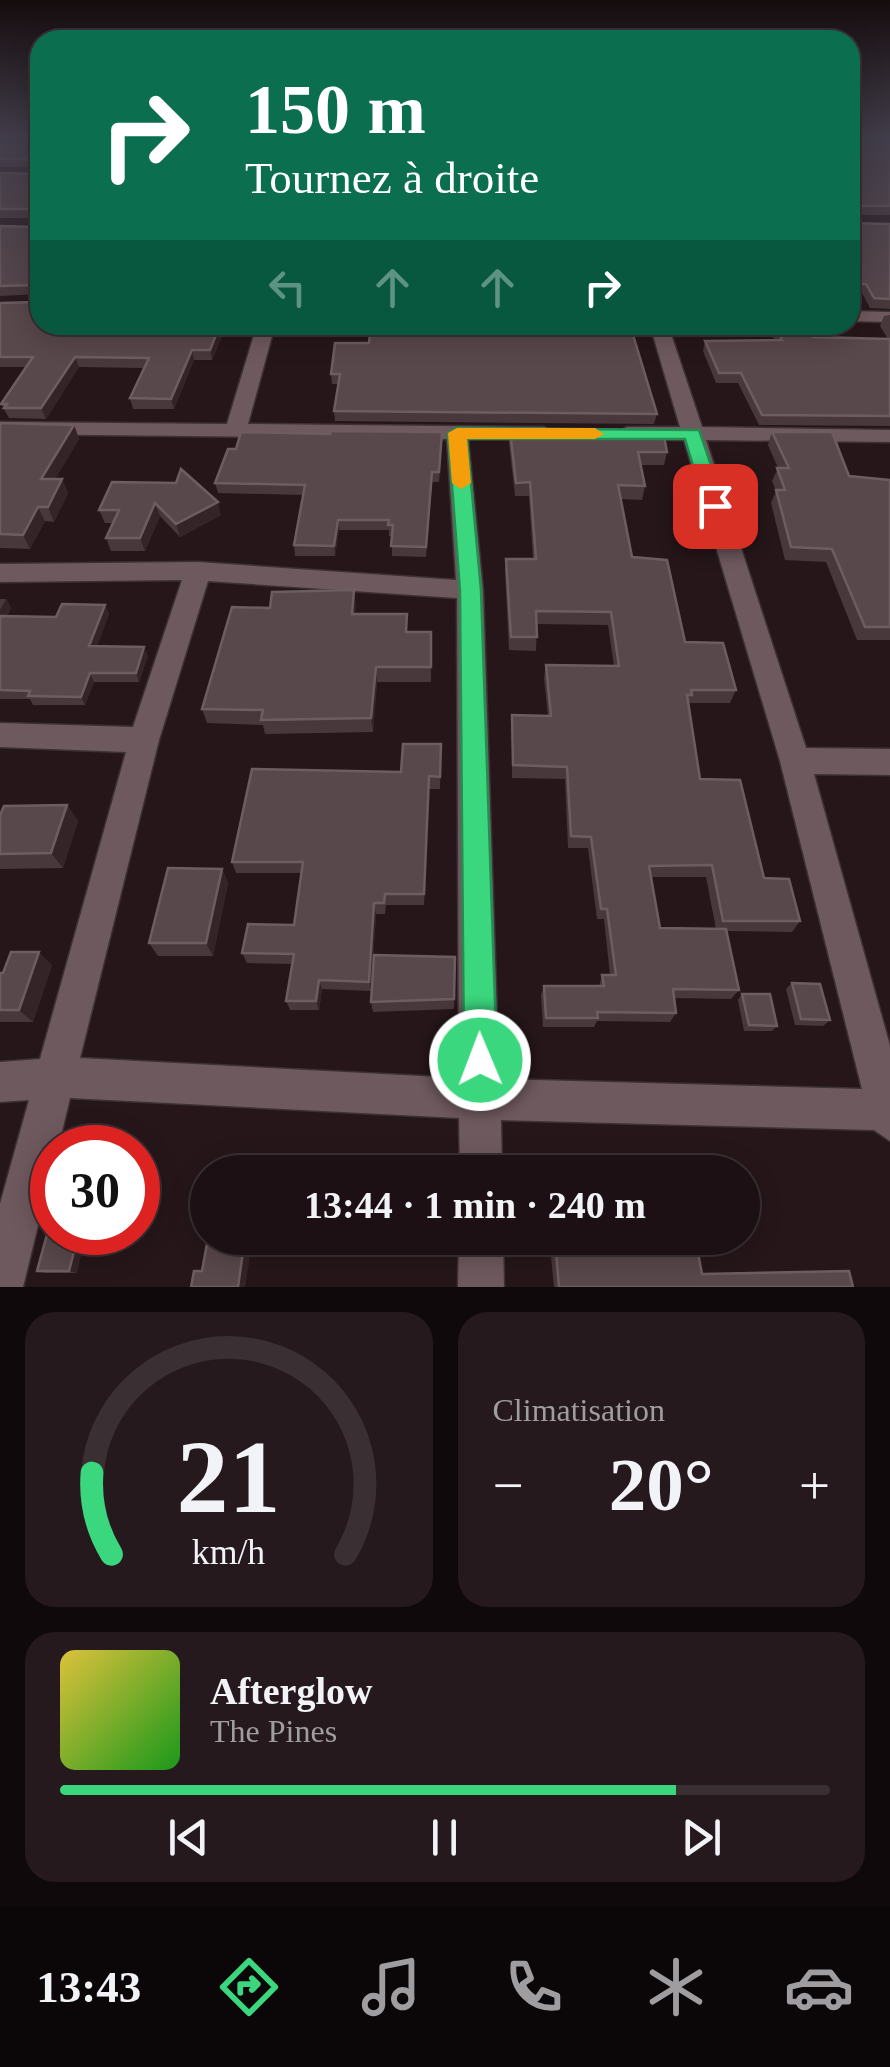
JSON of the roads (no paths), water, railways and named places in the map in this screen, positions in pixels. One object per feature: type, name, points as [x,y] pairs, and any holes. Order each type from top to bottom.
[{"type":"street","points":[[860,316],[890,316]]},
{"type":"street","points":[[236,428],[263,335]]},
{"type":"street","points":[[0,1082],[58,1077],[482,1099],[889,1113],[795,762],[662,335]]},
{"type":"street","points":[[0,428],[575,434]]},
{"type":"street","points":[[457,433],[470,590],[481,1155]]},
{"type":"street","points":[[614,434],[890,436]]},
{"type":"street","points":[[0,574],[198,571],[470,590]]},
{"type":"street","points":[[0,1287],[144,740],[198,571]]},
{"type":"street","points":[[0,735],[144,740]]},
{"type":"street","points":[[795,762],[890,762]]},
{"type":"street","points":[[481,1255],[481,1287]]}]
